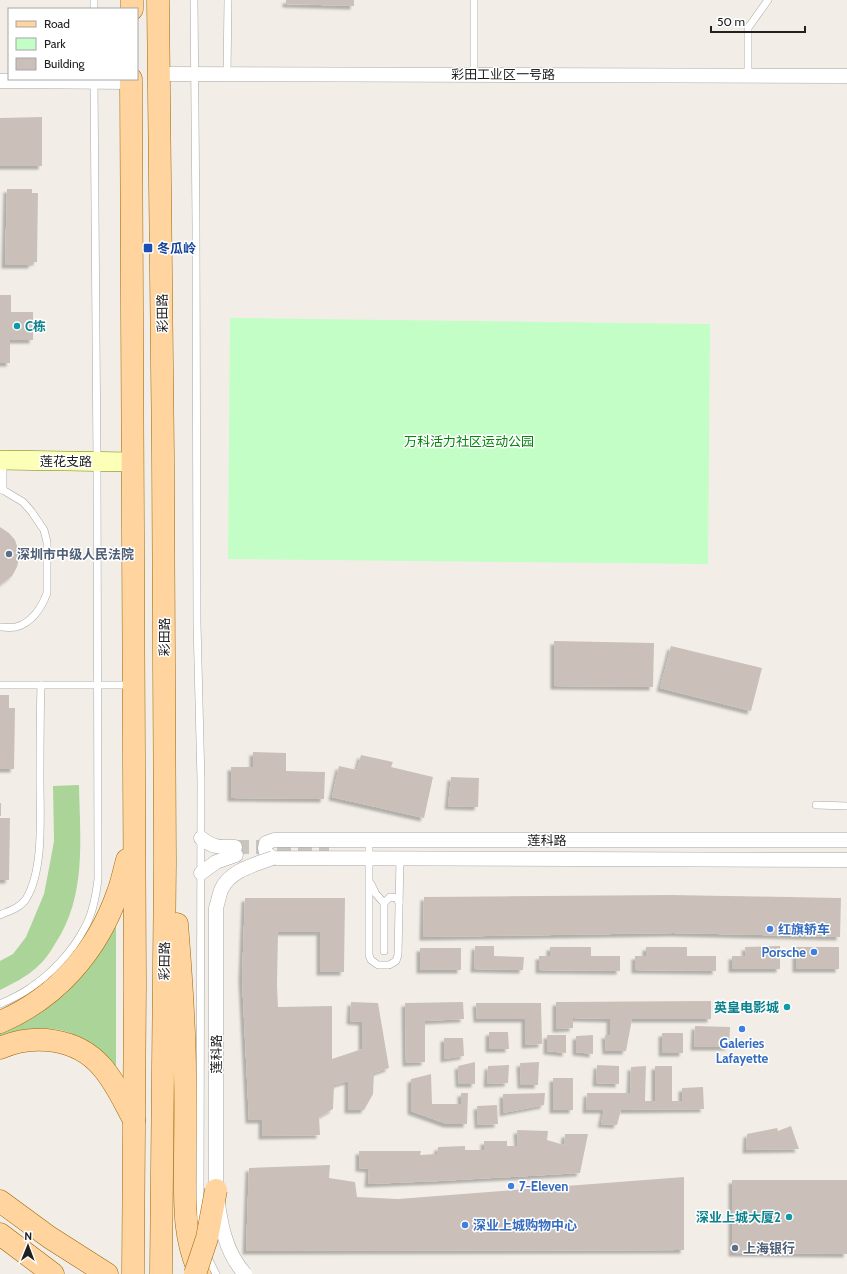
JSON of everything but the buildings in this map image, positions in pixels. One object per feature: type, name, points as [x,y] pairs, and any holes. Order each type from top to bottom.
[{"type":"main road","name":"彩田路","points":[[158,0],[164,456],[165,862],[161,1274]]},
{"type":"main road","points":[[131,81],[133,685],[136,985],[133,1274]]},
{"type":"main road","name":"莲花支路","points":[[2,460],[132,462]]},
{"type":"main road","points":[[0,1022],[21,1012],[61,982],[80,962],[94,943],[119,891],[134,835]]},
{"type":"main road","points":[[165,862],[176,900],[182,984],[185,1074],[186,1227],[193,1258],[200,1274]]},
{"type":"main road","points":[[0,1048],[18,1042],[43,1039],[59,1041],[76,1048],[89,1056],[102,1067],[116,1087],[135,1121]]},
{"type":"main road","points":[[195,1274],[207,1238],[216,1190]]},
{"type":"main road","points":[[0,1201],[49,1237],[107,1274]]},
{"type":"main road","points":[[0,1234],[54,1274]]},
{"type":"street","name":"彩田工业区一号路","points":[[159,74],[847,76]]},
{"type":"street","points":[[0,81],[131,81]]},
{"type":"street","points":[[201,838],[208,844],[235,851],[201,873]]},
{"type":"street","name":"莲科路","points":[[273,858],[266,854],[265,848],[266,843],[274,840],[847,840]]},
{"type":"street","name":"莲科路","points":[[245,1274],[227,1244],[219,1215],[216,1190],[216,908],[222,890],[232,876],[244,869],[273,858],[847,860]]},
{"type":"lane","points":[[194,0],[197,615],[202,781],[200,1198],[202,1230],[206,1251],[216,1274]]},
{"type":"lane","points":[[227,74],[228,0]]},
{"type":"lane","points":[[474,0],[474,74]]},
{"type":"lane","points":[[748,75],[748,28],[768,0]]},
{"type":"lane","points":[[0,1004],[30,988],[59,963],[77,942],[85,928],[94,903],[98,872],[94,80]]},
{"type":"lane","points":[[0,627],[15,627],[26,622],[40,609],[47,593],[47,542],[44,530],[32,511],[23,502],[1,490],[2,460]]},
{"type":"lane","points":[[0,685],[133,685]]},
{"type":"lane","points":[[0,914],[18,907],[26,899],[34,879],[38,862],[40,831],[41,685]]},
{"type":"lane","points":[[816,805],[847,806]]},
{"type":"lane","points":[[369,840],[369,955],[371,960],[378,965],[389,965],[396,961],[398,955],[400,858]]},
{"type":"lane","points":[[370,882],[376,894],[384,903],[384,951]]},
{"type":"lane","points":[[384,903],[390,897],[396,898],[399,902]]},
{"type":"green space","name":"万科活力社区运动公园","points":[[230,318],[710,324],[708,564],[228,559]]},
{"type":"green space","points":[[79,785],[79,867],[77,887],[65,926],[51,951],[39,966],[14,983],[0,990],[0,961],[13,954],[26,937],[44,894],[54,841],[53,786]]},
{"type":"green space","points":[[116,926],[116,1068],[104,1054],[91,1044],[78,1036],[64,1031],[34,1029],[0,1037],[0,1033],[37,1015],[54,1004],[68,991],[94,961]]},
{"type":"tunnel","points":[[235,847],[329,847]]},
{"type":"place","name":"冬瓜岭","points":[[148,248]]},
{"type":"place","name":"C栋","points":[[17,326]]},
{"type":"place","name":"深圳市中级人民法院","points":[[9,554]]},
{"type":"place","name":"红旗轿车","points":[[770,929]]},
{"type":"place","name":"Porsche","points":[[814,952]]},
{"type":"place","name":"英皇电影城","points":[[787,1007]]},
{"type":"place","name":"Galeries Lafayette","points":[[742,1029]]},
{"type":"place","name":"7-Eleven","points":[[511,1186]]},
{"type":"place","name":"深业上城大厦2","points":[[789,1217]]},
{"type":"place","name":"深业上城购物中心","points":[[465,1225]]},
{"type":"place","name":"上海银行","points":[[735,1248]]}]
